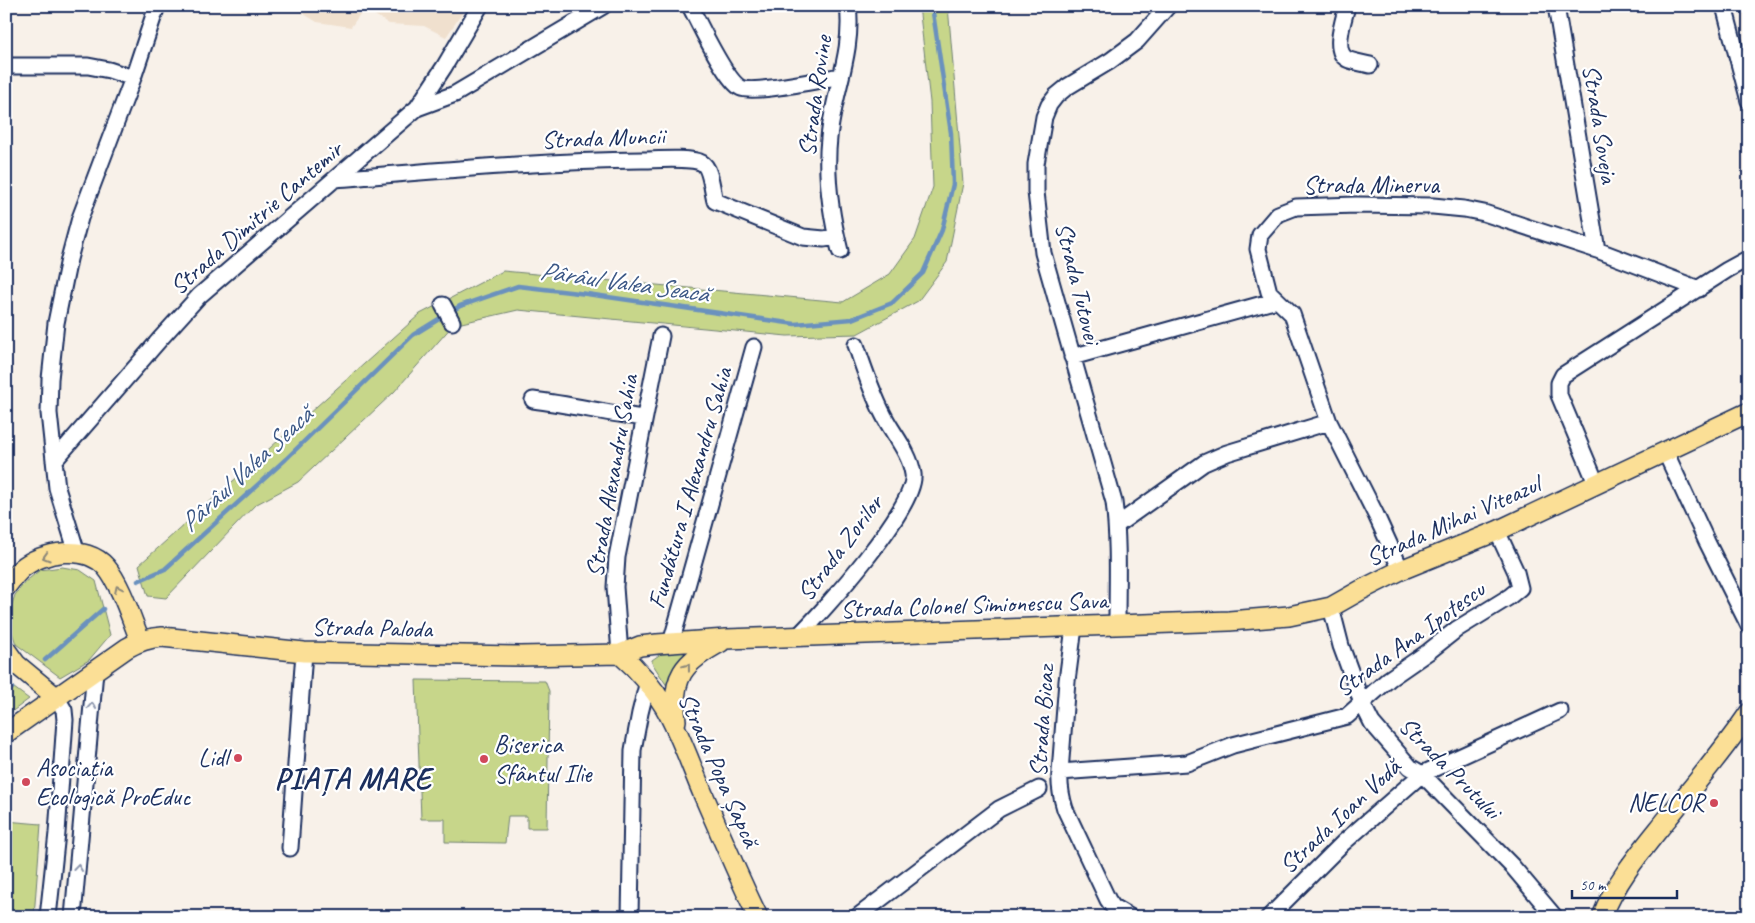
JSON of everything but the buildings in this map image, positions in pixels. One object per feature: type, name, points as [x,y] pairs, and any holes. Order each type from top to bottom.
[{"type":"main road","name":"Strada Mihai Viteazul","points":[[1332,607],[1401,570],[1497,531],[1749,412]]},
{"type":"main road","points":[[6,587],[22,569],[41,558],[61,553],[77,553],[95,559],[107,568],[116,584],[128,611],[134,644],[6,733]]},
{"type":"main road","name":"Strada Colonel Simionescu Sava","points":[[620,654],[640,646],[726,639],[1229,621],[1289,616],[1332,607]]},
{"type":"main road","name":"Strada Paloda","points":[[134,644],[162,636],[304,652],[521,656],[620,654]]},
{"type":"main road","points":[[678,730],[674,704],[675,688],[684,669],[694,658],[726,639]]},
{"type":"main road","points":[[6,650],[16,664],[57,698]]},
{"type":"main road","name":"Strada Popa Șapcă","points":[[620,654],[648,681],[662,700],[678,730],[758,917]]},
{"type":"main road","points":[[1602,917],[1622,879],[1749,713]]},
{"type":"street","points":[[77,553],[57,488],[49,413],[50,379],[56,323],[67,268],[80,218],[133,78],[157,6]]},
{"type":"street","name":"Strada Dimitrie Cantemir","points":[[54,461],[199,296],[417,108],[480,6]]},
{"type":"street","points":[[417,108],[455,94],[603,6]]},
{"type":"street","points":[[690,6],[717,57],[740,87],[756,90],[842,76]]},
{"type":"street","name":"Strada Rovine","points":[[838,244],[832,212],[828,138],[847,54],[850,19],[848,6]]},
{"type":"street","name":"Strada Tutovei","points":[[1117,624],[1117,525],[1114,502],[1042,253],[1038,222],[1036,164],[1044,117],[1049,105],[1056,96],[1137,41],[1168,6]]},
{"type":"street","points":[[1347,6],[1339,42],[1340,51],[1347,59],[1370,65]]},
{"type":"street","name":"Strada Soveja","points":[[1556,6],[1597,250]]},
{"type":"street","points":[[1724,6],[1749,101]]},
{"type":"street","points":[[6,66],[88,66],[109,70],[133,78]]},
{"type":"street","name":"Strada Muncii","points":[[335,179],[574,161],[683,159],[702,163],[709,170],[715,201],[803,237],[824,239],[838,244]]},
{"type":"street","name":"Strada Minerva","points":[[1401,570],[1376,515],[1329,422],[1292,314],[1269,292],[1258,249],[1260,235],[1278,214],[1296,207],[1356,204],[1433,206],[1464,209],[1484,213],[1597,250],[1699,289]]},
{"type":"street","points":[[1596,483],[1559,395],[1559,383],[1564,375],[1727,270],[1749,258]]},
{"type":"street","points":[[1072,357],[1277,300]]},
{"type":"street","points":[[443,305],[452,322]]},
{"type":"street","name":"Strada Alexandru Sahia","points":[[620,654],[615,587],[617,557],[661,336]]},
{"type":"street","name":"Strada Zorilor","points":[[797,637],[821,614],[876,546],[896,518],[908,494],[914,475],[907,457],[883,415],[868,382],[856,345]]},
{"type":"street","name":"Fundătura I Alexandru Sahia","points":[[671,643],[754,347]]},
{"type":"street","points":[[533,400],[644,418]]},
{"type":"street","points":[[1117,525],[1210,460],[1329,422]]},
{"type":"street","points":[[1665,451],[1707,542],[1749,626]]},
{"type":"street","name":"Strada Ana Ipotescu","points":[[1060,772],[1187,764],[1233,745],[1347,716],[1390,679],[1457,629],[1509,597],[1520,588],[1516,572],[1497,531]]},
{"type":"street","name":"Strada Prutului","points":[[1332,607],[1341,646],[1362,703],[1372,723],[1410,767],[1422,774],[1512,866],[1555,917]]},
{"type":"street","name":"Strada Bicaz","points":[[1074,627],[1067,681],[1059,782],[1065,809],[1108,900],[1113,907],[1130,917]]},
{"type":"street","points":[[290,848],[304,652]]},
{"type":"street","points":[[73,917],[95,671]]},
{"type":"street","points":[[630,917],[633,750],[648,681]]},
{"type":"street","points":[[48,917],[57,833],[65,720],[64,710],[57,698]]},
{"type":"street","name":"Strada Ioan Vodă","points":[[1269,917],[1343,843],[1422,774],[1560,711]]},
{"type":"street","points":[[857,917],[999,809],[1039,789]]},
{"type":"shaded area","points":[[291,6],[467,6],[446,37],[424,26],[389,24],[364,8],[351,27],[317,22]]},
{"type":"green space","points":[[919,6],[948,6],[963,183],[947,262],[918,301],[857,334],[787,336],[518,310],[453,325],[394,392],[298,482],[255,505],[166,598],[148,596],[139,565],[420,314],[503,271],[843,302],[890,274],[915,239],[933,187],[930,102]]},
{"type":"green space","points":[[62,567],[80,570],[96,581],[110,635],[89,660],[60,677],[16,644],[10,627],[10,610],[15,595],[25,582],[40,570]]},
{"type":"green space","points":[[691,651],[669,689],[652,663],[652,660],[662,653]]},
{"type":"green space","points":[[416,680],[545,681],[549,691],[547,828],[527,828],[527,816],[508,816],[505,843],[445,842],[445,819],[421,819]]},
{"type":"green space","points":[[6,682],[29,699],[6,716]]},
{"type":"green space","points":[[6,821],[41,824],[34,917],[6,917]]},
{"type":"waterway","name":"Pârâul Valea Seacă","points":[[138,581],[165,569],[286,459],[413,335],[460,306],[518,286],[795,324],[852,319],[892,303],[923,273],[942,230],[953,184],[951,133],[932,6]]},
{"type":"waterway","name":"Pârâul Valea Seacă","points":[[45,660],[103,609]]},
{"type":"waterway","name":"Pârâul Valea Seacă","points":[[6,692],[12,688]]},
{"type":"place","name":"Lidl","points":[[238,758]]},
{"type":"place","name":"Biserica Sfântul Ilie","points":[[484,759]]},
{"type":"place","name":"Asociația Ecologică ProEduc","points":[[26,782]]},
{"type":"place","name":"NELCOR","points":[[1714,803]]},
{"type":"district","name":"PIAȚA MARE","points":[[353,779]]}]
